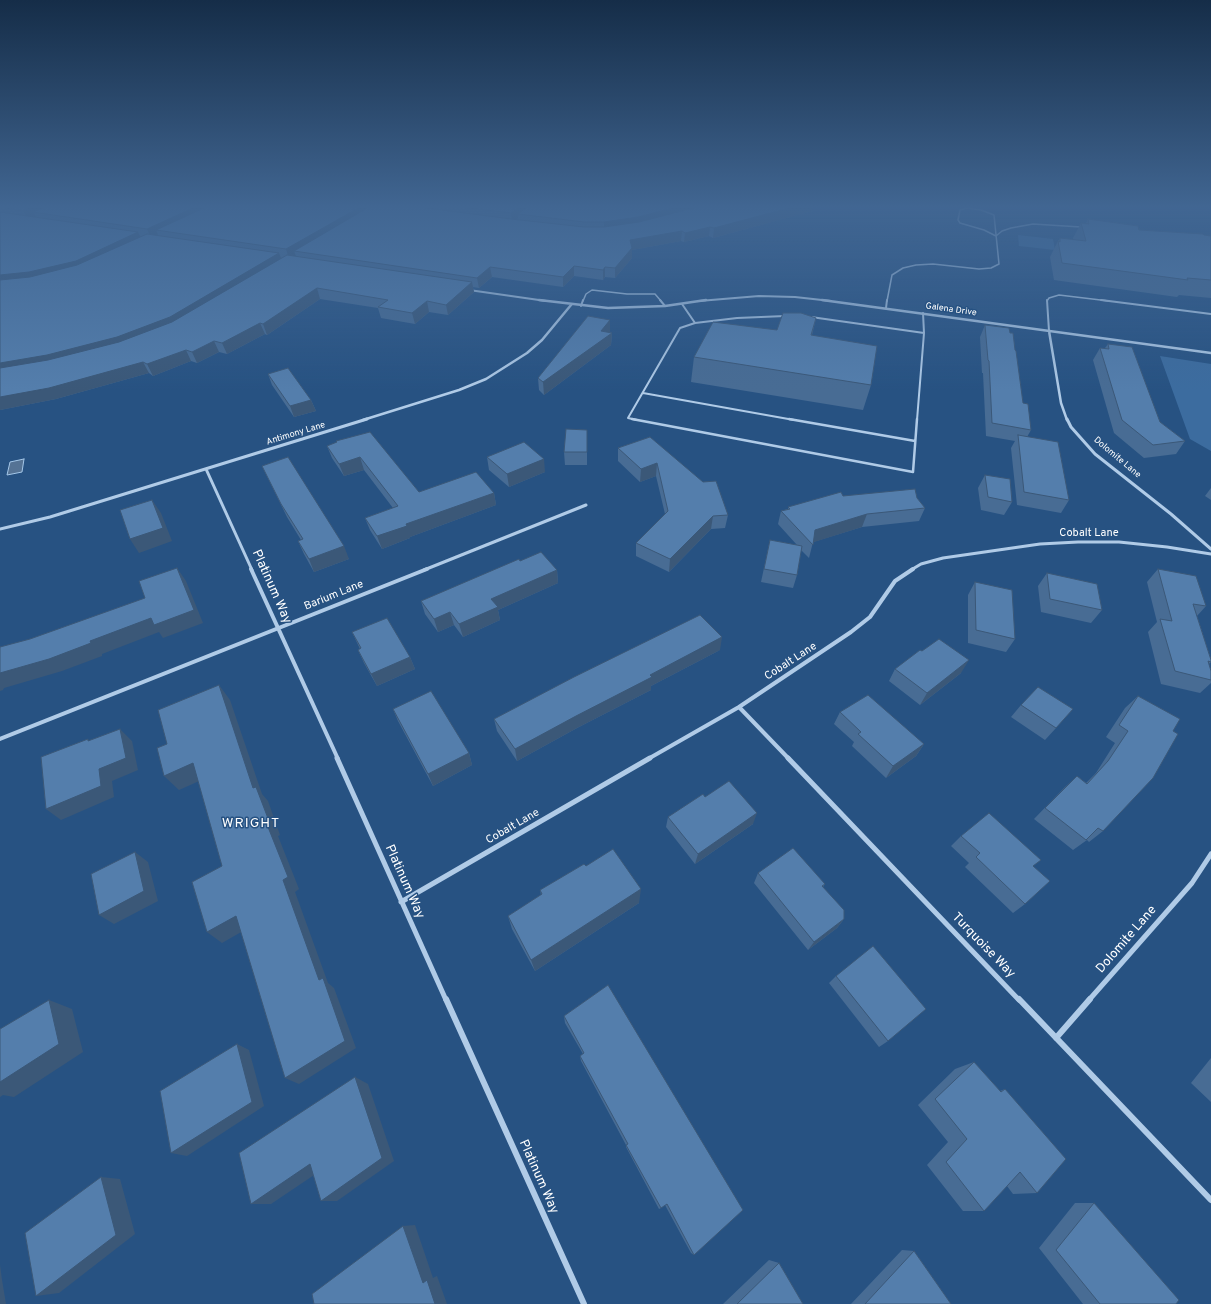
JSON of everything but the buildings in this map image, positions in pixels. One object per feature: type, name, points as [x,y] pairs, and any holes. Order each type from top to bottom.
[{"type":"street","name":"Galena Drive","points":[[461,289],[571,305],[615,308],[665,306],[723,298],[759,296],[795,297],[886,308],[1211,353]]},
{"type":"street","name":"Antimony Lane","points":[[0,529],[50,518],[429,401],[459,390],[486,379],[527,353],[542,340],[571,305]]},
{"type":"street","name":"Dolomite Lane","points":[[1049,330],[1064,415],[1071,427],[1095,454],[1171,514],[1211,549]]},
{"type":"street","name":"Platinum Way","points":[[206,469],[584,1304]]},
{"type":"street","name":"Barium Lane","points":[[0,739],[586,505]]},
{"type":"street","name":"Cobalt Lane","points":[[401,902],[739,707],[851,632],[870,617],[895,581],[921,564],[943,558],[1078,542],[1119,542],[1167,547],[1211,554]]},
{"type":"street","name":"Turquoise Way","points":[[739,707],[1211,1200]]},
{"type":"street","name":"Dolomite Lane","points":[[1056,1038],[1192,883],[1211,854]]},
{"type":"lane","points":[[886,308],[892,275],[903,268]]},
{"type":"lane","points":[[966,268],[988,268]]},
{"type":"lane","points":[[581,306],[586,294],[592,290],[639,295],[655,294],[665,306]]},
{"type":"lane","points":[[1049,330],[1046,300],[1059,295],[1211,314]]},
{"type":"lane","points":[[682,304],[696,323]]},
{"type":"lane","points":[[791,316],[737,318],[687,324],[680,328],[628,418],[913,472],[924,333],[923,313]]},
{"type":"lane","points":[[805,317],[924,333]]},
{"type":"lane","points":[[643,394],[916,441]]},
{"type":"shaded area","points":[[1160,356],[1211,364],[1211,451],[1190,439]]},
{"type":"shaded area","points":[[24,459],[22,472],[7,475],[10,462]]},
{"type":"district","name":"WRIGHT","points":[[251,824]]}]
